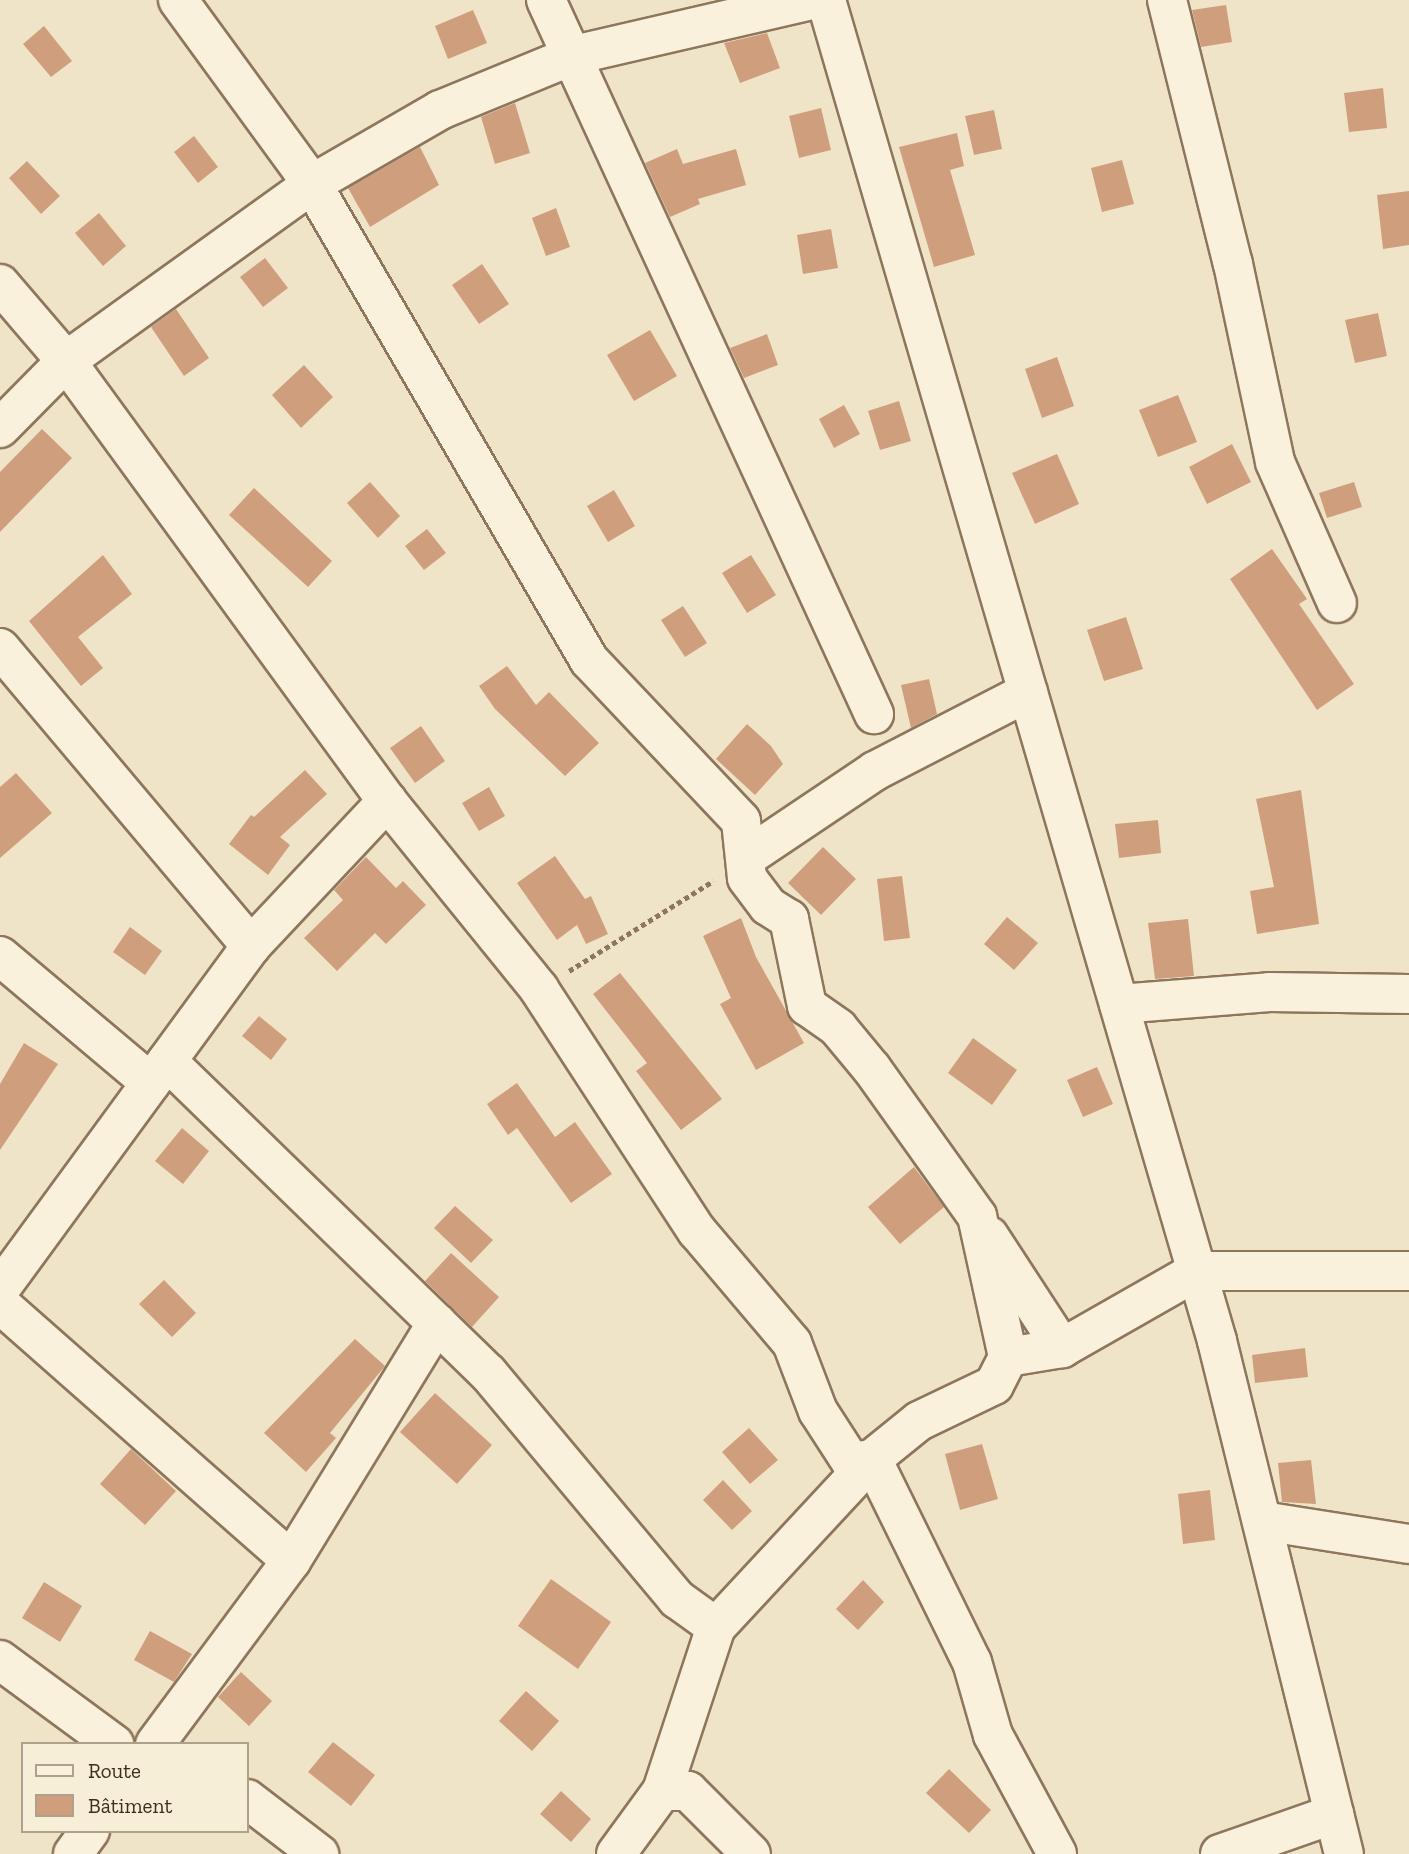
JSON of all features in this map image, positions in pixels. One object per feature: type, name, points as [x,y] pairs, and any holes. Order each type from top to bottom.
[{"type":"street","points":[[178,0],[312,184],[589,660],[741,821],[747,857],[747,878],[768,905],[789,919],[807,1006],[838,1028],[872,1069],[977,1216],[1062,1348]]},
{"type":"street","points":[[546,0],[574,55],[874,714]]},
{"type":"street","points":[[0,428],[66,361],[312,184],[440,110],[574,55],[812,0]]},
{"type":"street","points":[[826,0],[1197,1271],[1345,1854]]},
{"type":"street","points":[[1167,0],[1233,264],[1275,462],[1337,603]]},
{"type":"street","points":[[0,284],[66,361],[387,801],[538,989],[697,1231],[792,1343],[818,1411],[851,1462],[872,1459]]},
{"type":"street","points":[[0,648],[251,946]]},
{"type":"street","points":[[747,857],[875,771],[1028,692]]},
{"type":"street","points":[[0,1289],[251,946],[387,801]]},
{"type":"street","points":[[0,956],[159,1072],[438,1323],[488,1373],[677,1599],[716,1627]]},
{"type":"street","points":[[1119,1004],[1270,992],[1409,994]]},
{"type":"street","points":[[616,1854],[662,1791],[716,1627],[872,1459],[919,1421],[994,1385],[1008,1357],[977,1216]]},
{"type":"street","points":[[1008,1357],[1062,1348],[1197,1271],[1409,1271]]},
{"type":"street","points":[[0,1304],[291,1561]]},
{"type":"street","points":[[164,1741],[291,1561],[438,1323]]},
{"type":"street","points":[[872,1459],[972,1662],[993,1735],[1057,1854]]},
{"type":"street","points":[[1262,1521],[1409,1544]]},
{"type":"street","points":[[0,1660],[111,1742]]},
{"type":"street","points":[[662,1791],[688,1791],[751,1854]]},
{"type":"street","points":[[248,1800],[319,1854]]},
{"type":"street","points":[[1220,1854],[1334,1814]]},
{"type":"street","points":[[73,1854],[89,1833]]},
{"type":"path","points":[[538,989],[747,857]]},
{"type":"building","points":[[1226,5],[1232,42],[1201,47],[1192,10]]},
{"type":"building","points":[[473,10],[487,43],[448,59],[435,26]]},
{"type":"building","points":[[44,26],[72,61],[51,77],[23,44]]},
{"type":"building","points":[[767,33],[780,68],[740,83],[724,43]]},
{"type":"building","points":[[1383,88],[1387,128],[1349,132],[1344,93]]},
{"type":"building","points":[[515,103],[530,153],[495,164],[481,117]]},
{"type":"building","points":[[821,108],[831,150],[799,158],[789,116]]},
{"type":"building","points":[[994,110],[1002,149],[974,155],[965,116]]},
{"type":"building","points":[[957,133],[964,166],[950,170],[975,255],[934,267],[899,147]]},
{"type":"building","points":[[194,136],[218,167],[198,183],[174,152]]},
{"type":"building","points":[[420,147],[439,185],[370,227],[348,188]]},
{"type":"building","points":[[677,149],[683,164],[736,149],[746,185],[698,199],[700,204],[670,217],[645,163]]},
{"type":"building","points":[[1122,160],[1134,204],[1102,212],[1091,168]]},
{"type":"building","points":[[27,161],[60,196],[41,214],[9,178]]},
{"type":"building","points":[[1409,191],[1409,245],[1383,249],[1377,195]]},
{"type":"building","points":[[556,208],[570,247],[546,256],[532,218]]},
{"type":"building","points":[[99,213],[126,246],[103,266],[75,233]]},
{"type":"building","points":[[831,229],[838,268],[803,274],[797,235]]},
{"type":"building","points":[[265,258],[288,288],[263,307],[240,277]]},
{"type":"building","points":[[482,264],[509,304],[479,324],[452,285]]},
{"type":"building","points":[[176,309],[209,358],[184,376],[151,327]]},
{"type":"building","points":[[1378,313],[1387,356],[1355,363],[1345,320]]},
{"type":"building","points":[[650,330],[677,376],[634,401],[607,355]]},
{"type":"building","points":[[767,334],[778,365],[744,378],[730,348]]},
{"type":"building","points":[[1057,357],[1074,406],[1042,418],[1025,369]]},
{"type":"building","points":[[304,365],[333,397],[301,428],[272,395]]},
{"type":"building","points":[[1178,395],[1197,442],[1158,457],[1139,410]]},
{"type":"building","points":[[899,401],[911,441],[880,450],[868,411]]},
{"type":"building","points":[[844,405],[860,434],[834,448],[819,419]]},
{"type":"building","points":[[42,429],[72,458],[0,532],[0,472]]},
{"type":"building","points":[[1232,444],[1251,482],[1207,504],[1189,467]]},
{"type":"building","points":[[1057,454],[1079,504],[1035,524],[1012,473]]},
{"type":"building","points":[[370,482],[400,516],[378,538],[347,503]]},
{"type":"building","points":[[1354,482],[1362,507],[1327,518],[1319,493]]},
{"type":"building","points":[[254,488],[332,561],[308,587],[229,515]]},
{"type":"building","points":[[614,490],[635,526],[608,542],[587,506]]},
{"type":"building","points":[[427,529],[446,553],[424,570],[405,546]]},
{"type":"building","points":[[1272,549],[1307,599],[1299,604],[1354,684],[1317,710],[1230,579]]},
{"type":"building","points":[[103,555],[132,594],[78,637],[103,668],[81,686],[29,621]]},
{"type":"building","points":[[751,555],[776,595],[747,613],[722,573]]},
{"type":"building","points":[[683,606],[707,643],[685,657],[661,620]]},
{"type":"building","points":[[1126,617],[1143,669],[1104,681],[1087,630]]},
{"type":"building","points":[[507,666],[536,705],[549,692],[599,743],[565,776],[495,709],[479,686]]},
{"type":"building","points":[[929,679],[937,714],[911,728],[901,685]]},
{"type":"building","points":[[747,724],[771,746],[783,764],[755,795],[716,759]]},
{"type":"building","points":[[421,726],[445,761],[415,783],[390,748]]},
{"type":"building","points":[[305,770],[327,794],[280,837],[290,845],[268,875],[229,844],[251,815],[254,817]]},
{"type":"building","points":[[16,773],[52,813],[0,858],[0,787]]},
{"type":"building","points":[[489,787],[505,816],[479,831],[462,803]]},
{"type":"building","points":[[1301,790],[1319,924],[1257,934],[1250,891],[1274,887],[1256,799]]},
{"type":"building","points":[[1158,820],[1161,853],[1119,858],[1115,824]]},
{"type":"building","points":[[823,847],[856,879],[821,915],[788,883]]},
{"type":"building","points":[[555,856],[585,899],[591,896],[608,934],[586,944],[577,925],[557,940],[517,883]]},
{"type":"building","points":[[366,857],[396,888],[403,881],[426,905],[386,944],[375,933],[337,971],[304,938],[343,900],[334,890]]},
{"type":"building","points":[[902,876],[910,938],[884,941],[877,879]]},
{"type":"building","points":[[1007,917],[1038,943],[1014,970],[984,944]]},
{"type":"building","points":[[741,918],[756,957],[804,1043],[756,1070],[720,1004],[731,998],[703,936]]},
{"type":"building","points":[[1188,919],[1194,976],[1155,979],[1148,923]]},
{"type":"building","points":[[130,927],[162,951],[145,975],[113,952]]},
{"type":"building","points":[[620,973],[722,1099],[681,1130],[636,1071],[647,1063],[593,994]]},
{"type":"building","points":[[259,1016],[287,1039],[271,1060],[242,1036]]},
{"type":"building","points":[[973,1038],[1017,1070],[992,1105],[948,1073]]},
{"type":"building","points":[[24,1043],[58,1064],[0,1150],[0,1084]]},
{"type":"building","points":[[1097,1067],[1113,1104],[1083,1117],[1067,1080]]},
{"type":"building","points":[[517,1083],[555,1137],[575,1122],[612,1174],[571,1203],[517,1128],[508,1135],[487,1104]]},
{"type":"building","points":[[182,1128],[209,1151],[183,1184],[155,1161]]},
{"type":"building","points":[[914,1167],[944,1207],[900,1244],[868,1207]]},
{"type":"building","points":[[455,1206],[493,1240],[471,1263],[434,1228]]},
{"type":"building","points":[[451,1253],[499,1297],[472,1327],[425,1281]]},
{"type":"building","points":[[164,1280],[196,1313],[172,1337],[139,1304]]},
{"type":"building","points":[[355,1339],[385,1366],[330,1433],[336,1438],[306,1472],[264,1433]]},
{"type":"building","points":[[1305,1348],[1308,1377],[1255,1383],[1252,1355]]},
{"type":"building","points":[[435,1393],[492,1445],[457,1484],[400,1432]]},
{"type":"building","points":[[749,1428],[778,1460],[750,1484],[722,1452]]},
{"type":"building","points":[[982,1444],[998,1499],[960,1510],[945,1454]]},
{"type":"building","points":[[131,1449],[176,1491],[145,1525],[100,1484]]},
{"type":"building","points":[[1311,1460],[1316,1504],[1282,1502],[1278,1463]]},
{"type":"building","points":[[723,1480],[752,1511],[732,1530],[703,1500]]},
{"type":"building","points":[[1210,1490],[1215,1540],[1183,1544],[1178,1494]]},
{"type":"building","points":[[551,1579],[611,1622],[578,1669],[518,1626]]},
{"type":"building","points":[[863,1580],[884,1602],[858,1630],[836,1609]]},
{"type":"building","points":[[44,1582],[82,1606],[60,1642],[22,1618]]},
{"type":"building","points":[[150,1631],[192,1654],[174,1682],[134,1660]]},
{"type":"building","points":[[241,1672],[272,1701],[249,1726],[218,1697]]},
{"type":"building","points":[[526,1691],[559,1721],[532,1751],[499,1721]]},
{"type":"building","points":[[333,1742],[375,1775],[351,1806],[308,1772]]},
{"type":"building","points":[[949,1769],[991,1810],[969,1833],[926,1793]]},
{"type":"building","points":[[561,1791],[591,1819],[571,1842],[540,1814]]}]
